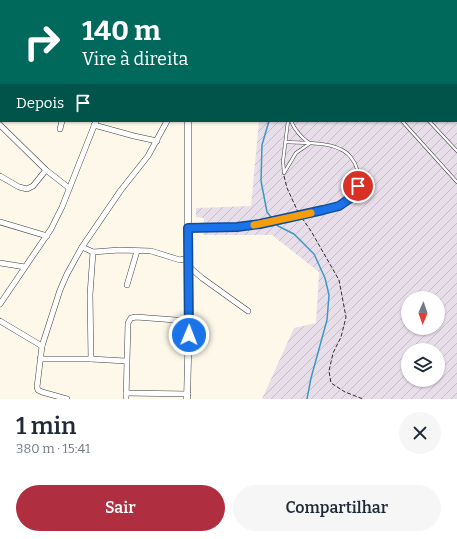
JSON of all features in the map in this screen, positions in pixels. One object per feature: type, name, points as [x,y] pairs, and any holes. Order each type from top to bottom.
[{"type":"street","points":[[60,129],[62,122]]},
{"type":"street","points":[[67,399],[38,390],[37,387],[42,346],[60,290],[82,247],[121,190],[141,166],[157,141],[166,122]]},
{"type":"street","points":[[126,393],[188,397],[188,122]]},
{"type":"street","points":[[0,304],[47,236],[57,217],[95,123],[134,136],[157,141]]},
{"type":"street","points":[[0,125],[46,170],[69,188]]},
{"type":"street","points":[[0,176],[19,187],[27,189],[34,186],[46,170]]},
{"type":"street","points":[[0,222],[47,236]]},
{"type":"street","points":[[82,247],[93,252],[151,251],[180,260],[188,258]]},
{"type":"street","points":[[127,285],[137,251]]},
{"type":"street","points":[[91,359],[90,295],[93,252]]},
{"type":"street","points":[[0,263],[25,267]]},
{"type":"street","points":[[188,266],[248,311]]},
{"type":"street","points":[[126,399],[128,323],[131,318],[136,317],[189,321]]},
{"type":"street","points":[[0,321],[42,346]]},
{"type":"street","points":[[40,359],[126,361]]},
{"type":"lane","points":[[284,173],[283,161],[288,122]]},
{"type":"lane","points":[[291,122],[300,137],[310,144]]},
{"type":"lane","points":[[403,122],[457,182]]},
{"type":"lane","points":[[430,122],[457,151]]},
{"type":"lane","points":[[188,228],[237,227],[260,224],[339,206],[352,197],[358,186],[358,175],[356,166],[351,157],[341,149],[329,145],[286,142]]},
{"type":"lane","points":[[284,173],[296,154],[310,144]]},
{"type":"path","points":[[284,173],[287,188],[296,208],[339,280],[346,317],[341,337],[333,353],[329,371],[331,383],[345,392],[363,399]]},
{"type":"shaded area","points":[[259,122],[457,122],[457,399],[262,399],[294,328],[316,323],[319,272],[272,235],[203,235],[204,218],[196,217],[196,208],[251,206]]},
{"type":"waterway","points":[[269,122],[262,145],[261,181],[267,212],[278,226],[294,234],[314,254],[325,278],[329,295],[327,320],[311,378],[307,399]]},
{"type":"slow traffic","points":[[254,225],[311,213]]},
{"type":"route","points":[[189,335],[188,228],[237,227],[260,224],[323,210],[339,206],[352,197],[358,186]]}]
